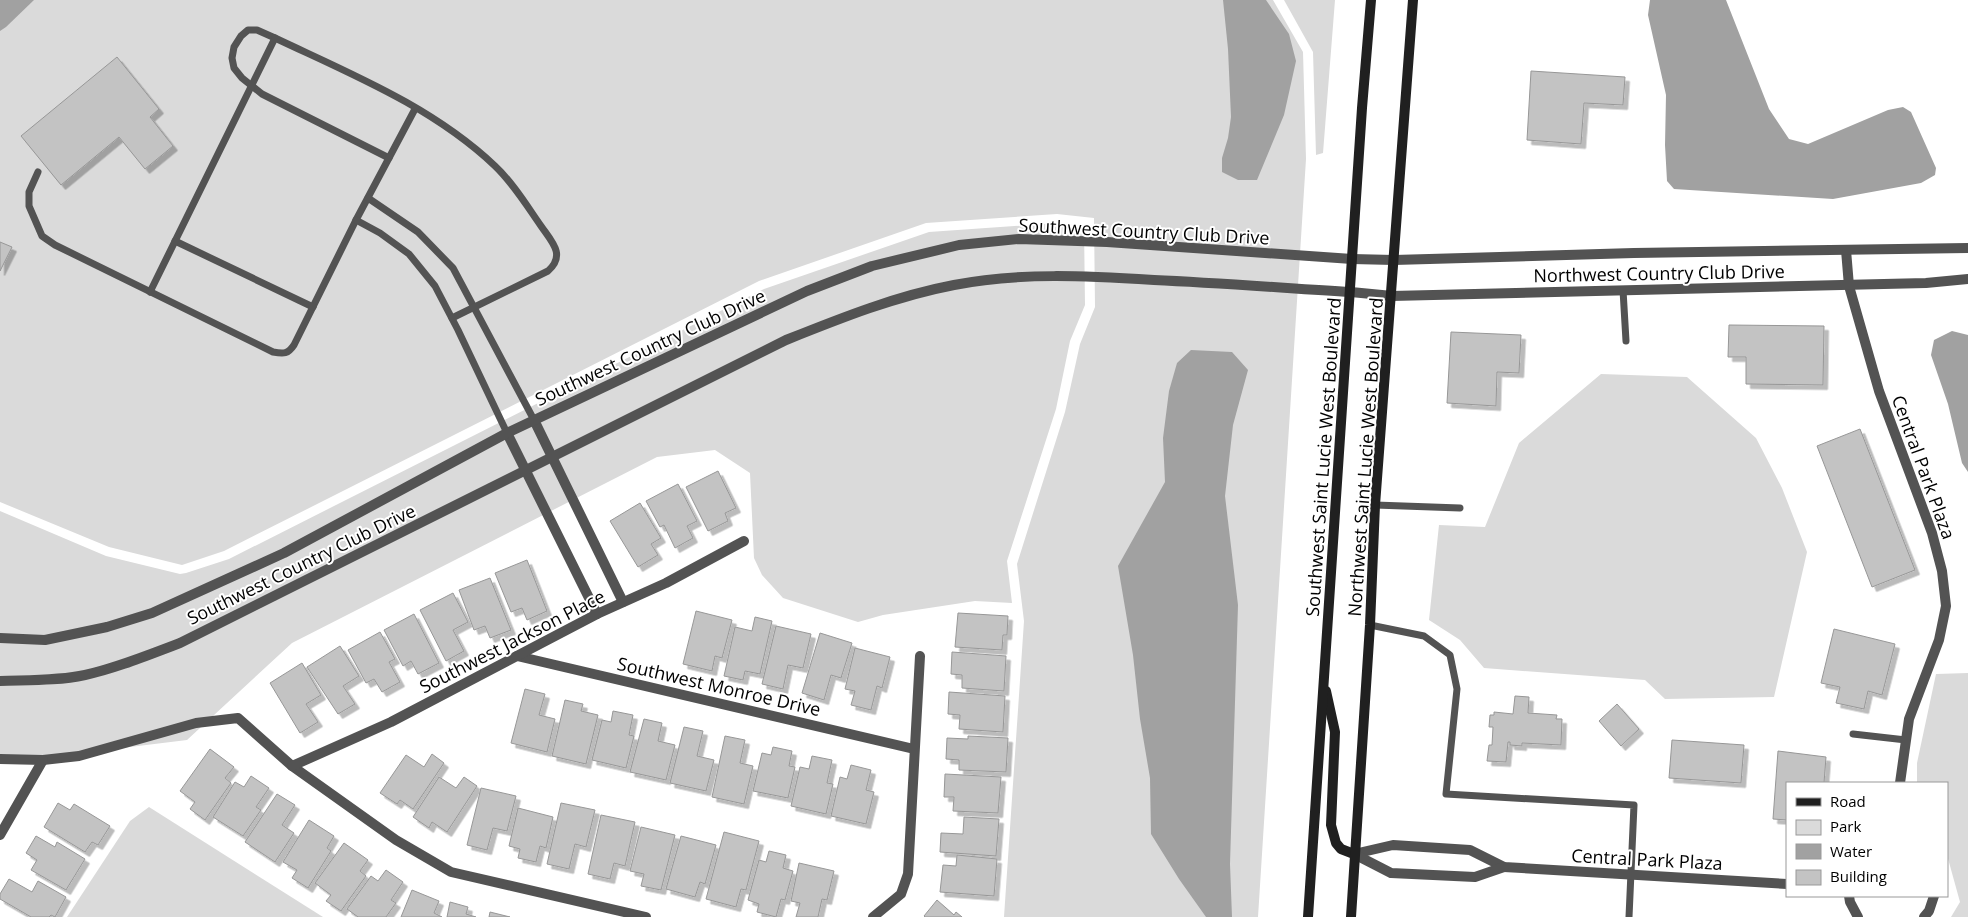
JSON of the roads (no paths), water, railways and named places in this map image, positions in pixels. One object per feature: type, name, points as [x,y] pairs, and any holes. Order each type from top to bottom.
[{"type":"main road","name":"Southwest Saint Lucie West Boulevard","points":[[1308,917],[1371,0]]},
{"type":"main road","name":"Northwest Saint Lucie West Boulevard","points":[[1351,917],[1370,624],[1375,505],[1414,0]]},
{"type":"main road","points":[[1324,680],[1336,732],[1331,825],[1336,843],[1342,850],[1354,854]]},
{"type":"street","name":"Southwest Country Club Drive","points":[[0,638],[45,640],[107,627],[152,613],[284,552],[507,433],[807,291],[872,266],[959,245],[1019,239],[1352,258]]},
{"type":"street","name":"Northwest Country Club Drive","points":[[1352,258],[1394,260],[1634,253],[1968,248]]},
{"type":"street","name":"Central Park Plaza","points":[[1846,250],[1849,286],[1879,391],[1932,533],[1942,571],[1946,606],[1940,632],[1910,719],[1900,782]]},
{"type":"street","name":"Southwest Country Club Drive","points":[[0,680],[83,676],[123,665],[180,643],[786,340],[853,313],[888,302],[956,285],[1023,277],[1099,276],[1350,292]]},
{"type":"street","name":"Northwest Country Club Drive","points":[[1350,292],[1392,296],[1849,286],[1926,283],[1968,279]]},
{"type":"street","points":[[534,420],[623,602]]},
{"type":"street","points":[[507,433],[597,614]]},
{"type":"street","name":"Southwest Jackson Place","points":[[292,766],[391,722],[597,614],[666,583],[744,541]]},
{"type":"street","name":"Southwest Monroe Drive","points":[[517,656],[914,749]]},
{"type":"street","points":[[873,917],[901,894],[908,874],[920,656]]},
{"type":"street","points":[[0,760],[43,760],[80,756],[196,723],[238,718],[292,766],[396,840],[451,872],[646,917]]},
{"type":"street","points":[[0,835],[43,760]]},
{"type":"street","name":"Central Park Plaza","points":[[1354,854],[1393,845],[1470,850],[1504,867]]},
{"type":"street","name":"Central Park Plaza","points":[[1354,854],[1391,873],[1475,877],[1504,867],[1786,884]]},
{"type":"street","points":[[1849,897],[1858,917]]},
{"type":"street","points":[[1924,917],[1929,911],[1934,897]]},
{"type":"lane","points":[[389,158],[262,94],[242,78],[234,68],[232,58],[234,47],[241,36],[248,30],[257,30],[377,86],[456,133],[496,167],[527,205],[555,247],[558,259],[554,266],[548,271],[452,318]]},
{"type":"lane","points":[[150,292],[275,38]]},
{"type":"lane","points":[[38,172],[29,192],[29,206],[42,236],[55,245],[150,292],[274,352],[283,354],[290,352],[294,345],[356,220],[415,109]]},
{"type":"lane","points":[[368,198],[418,232],[453,268],[534,420]]},
{"type":"lane","points":[[356,220],[380,233],[409,254],[434,286],[452,318],[507,433]]},
{"type":"lane","points":[[175,241],[314,306]]},
{"type":"lane","points":[[1623,290],[1626,341]]},
{"type":"lane","points":[[1375,505],[1460,508]]},
{"type":"lane","points":[[1370,624],[1424,636],[1450,655],[1458,688],[1446,794],[1634,805],[1629,917]]},
{"type":"lane","points":[[1853,734],[1906,740]]},
{"type":"water","points":[[0,0],[34,0],[0,31]]},
{"type":"water","points":[[1223,0],[1266,0],[1289,34],[1296,61],[1284,115],[1257,180],[1238,180],[1222,172],[1222,158],[1228,138],[1231,117],[1228,49]]},
{"type":"water","points":[[1650,0],[1726,0],[1769,109],[1789,139],[1808,144],[1888,110],[1903,107],[1911,112],[1936,168],[1935,175],[1921,183],[1833,199],[1674,189],[1667,181],[1665,145],[1666,95],[1648,15]]},
{"type":"water","points":[[1952,331],[1968,335],[1968,472],[1962,463],[1948,404],[1931,355],[1934,340]]},
{"type":"water","points":[[1191,350],[1232,352],[1248,370],[1233,425],[1225,496],[1238,605],[1230,864],[1232,917],[1206,917],[1179,879],[1151,834],[1150,778],[1140,719],[1133,655],[1118,566],[1165,482],[1163,438],[1169,391],[1177,363]]}]
